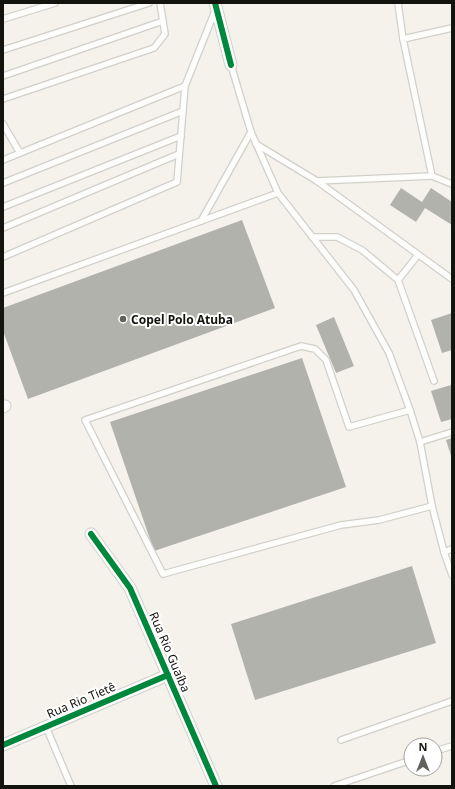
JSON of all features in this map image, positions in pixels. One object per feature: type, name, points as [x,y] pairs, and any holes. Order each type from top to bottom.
[{"type":"street","points":[[215,6],[231,65]]},
{"type":"street","name":"Rua Rio Guaíba","points":[[92,534],[130,588],[216,786]]},
{"type":"street","name":"Rua Rio Tietê","points":[[3,745],[168,675]]},
{"type":"lane","points":[[3,19],[54,3]]},
{"type":"lane","points":[[3,50],[149,3]]},
{"type":"lane","points":[[3,99],[154,48],[165,34],[160,3]]},
{"type":"lane","points":[[398,3],[403,39],[432,176]]},
{"type":"lane","points":[[3,257],[177,182],[185,86],[215,6]]},
{"type":"lane","points":[[3,76],[163,21]]},
{"type":"lane","points":[[403,39],[452,28]]},
{"type":"lane","points":[[231,65],[251,132],[278,193],[354,290],[389,353],[420,442],[432,506],[444,552],[452,575]]},
{"type":"lane","points":[[3,160],[185,86]]},
{"type":"lane","points":[[3,183],[183,111]]},
{"type":"lane","points":[[3,124],[20,153]]},
{"type":"lane","points":[[201,221],[251,132]]},
{"type":"lane","points":[[3,207],[181,136]]},
{"type":"lane","points":[[256,144],[317,181],[452,279]]},
{"type":"lane","points":[[3,228],[179,154]]},
{"type":"lane","points":[[317,181],[432,176],[452,184]]},
{"type":"lane","points":[[3,293],[278,193]]},
{"type":"lane","points":[[312,237],[337,237],[362,250],[398,280],[434,381]]},
{"type":"lane","points":[[398,280],[418,254]]},
{"type":"lane","points":[[410,410],[349,427],[326,360],[315,349],[301,346],[85,420],[163,574],[341,525],[379,520],[432,506]]},
{"type":"lane","points":[[420,442],[452,432]]},
{"type":"lane","points":[[444,552],[452,549]]},
{"type":"lane","points":[[341,740],[452,701]]},
{"type":"lane","points":[[46,727],[71,786]]},
{"type":"lane","points":[[334,786],[403,763]]},
{"type":"building","points":[[401,188],[422,202],[431,188],[452,202],[452,225],[425,208],[416,222],[390,205]]},
{"type":"building","name":"Copel Polo Atuba","points":[[242,220],[275,308],[28,399],[3,331],[3,308]]},
{"type":"building","points":[[452,313],[452,350],[442,353],[431,320]]},
{"type":"building","points":[[334,317],[354,366],[336,373],[316,325]]},
{"type":"building","points":[[302,358],[346,487],[154,551],[110,422]]},
{"type":"building","points":[[451,385],[452,419],[441,422],[431,391]]},
{"type":"building","points":[[452,438],[452,459],[446,440]]},
{"type":"building","points":[[412,566],[436,643],[255,700],[231,624]]},
{"type":"cycle path","points":[[215,3],[231,65]]},
{"type":"cycle path","points":[[91,534],[130,588],[216,786]]},
{"type":"cycle path","points":[[3,745],[168,675]]},
{"type":"place","name":"Copel Polo Atuba","points":[[123,319]]}]
